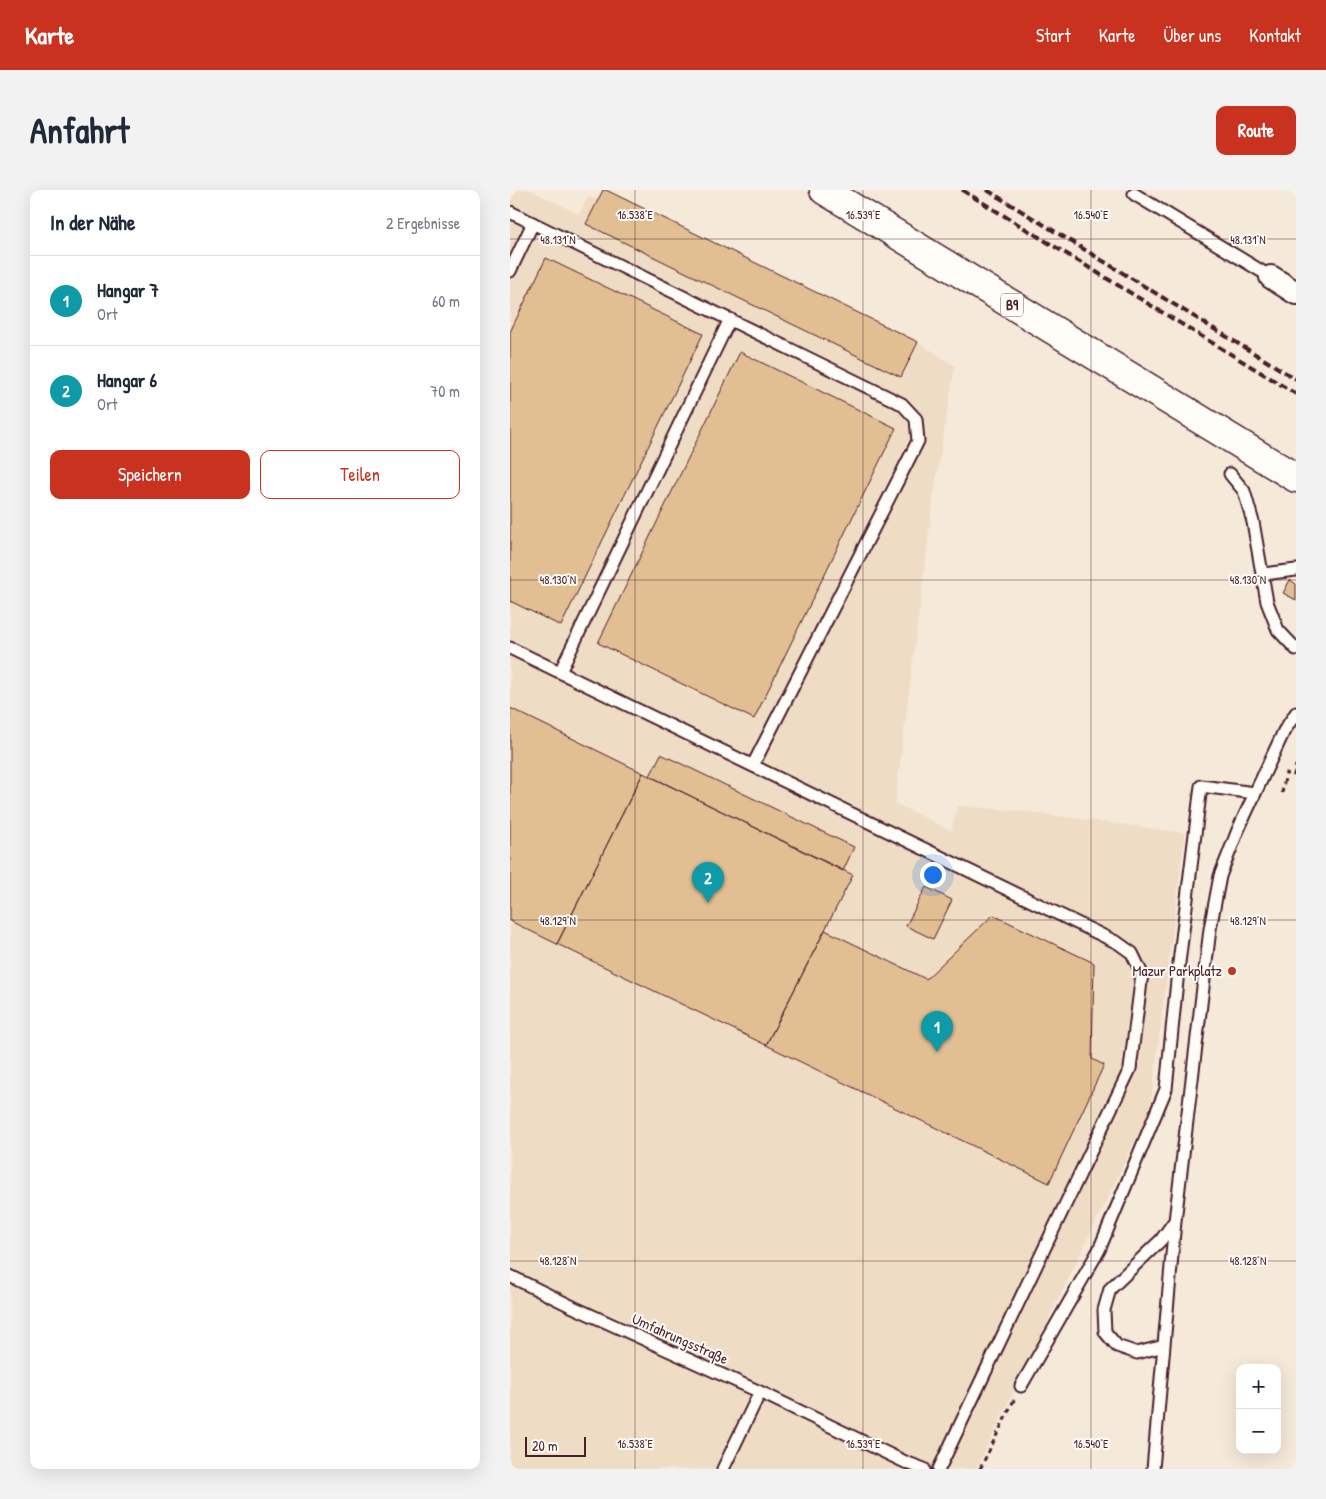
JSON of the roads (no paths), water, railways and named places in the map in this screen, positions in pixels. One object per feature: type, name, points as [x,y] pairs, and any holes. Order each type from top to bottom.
[{"type":"main road","name":"B9","points":[[824,190],[1296,478]]},
{"type":"street","points":[[1271,277],[1296,293]]},
{"type":"lane","points":[[1134,194],[1271,277]]},
{"type":"lane","points":[[510,212],[902,404],[916,419],[918,441],[753,765]]},
{"type":"lane","points":[[510,271],[533,223]]},
{"type":"lane","points":[[560,672],[730,319]]},
{"type":"lane","points":[[1230,474],[1244,490],[1254,522],[1267,602],[1278,630],[1296,649]]},
{"type":"lane","points":[[1263,574],[1296,570]]},
{"type":"lane","points":[[510,648],[1118,943],[1132,953],[1142,974],[1130,1069],[939,1469]]},
{"type":"lane","points":[[1153,1469],[1176,1221],[1210,929],[1220,876],[1255,793],[1284,731],[1296,713]]},
{"type":"lane","points":[[1021,1386],[1099,1250],[1166,1089],[1178,970],[1201,786],[1255,793]]},
{"type":"lane","points":[[1164,1346],[1137,1353],[1117,1346],[1104,1332],[1104,1310],[1110,1289],[1161,1240],[1176,1221]]},
{"type":"lane","name":"Umfahrungsstraße","points":[[510,1276],[573,1307],[760,1392],[905,1462],[924,1469]]},
{"type":"lane","points":[[723,1469],[760,1392]]},
{"type":"railway","points":[[962,190],[1296,394]]},
{"type":"railway","points":[[987,190],[1296,379]]},
{"type":"place","name":"Hangar 6","points":[[708,903]]},
{"type":"place","name":"Mazur Parkplatz","points":[[1232,971]]},
{"type":"place","name":"Hangar 7","points":[[937,1052]]}]
